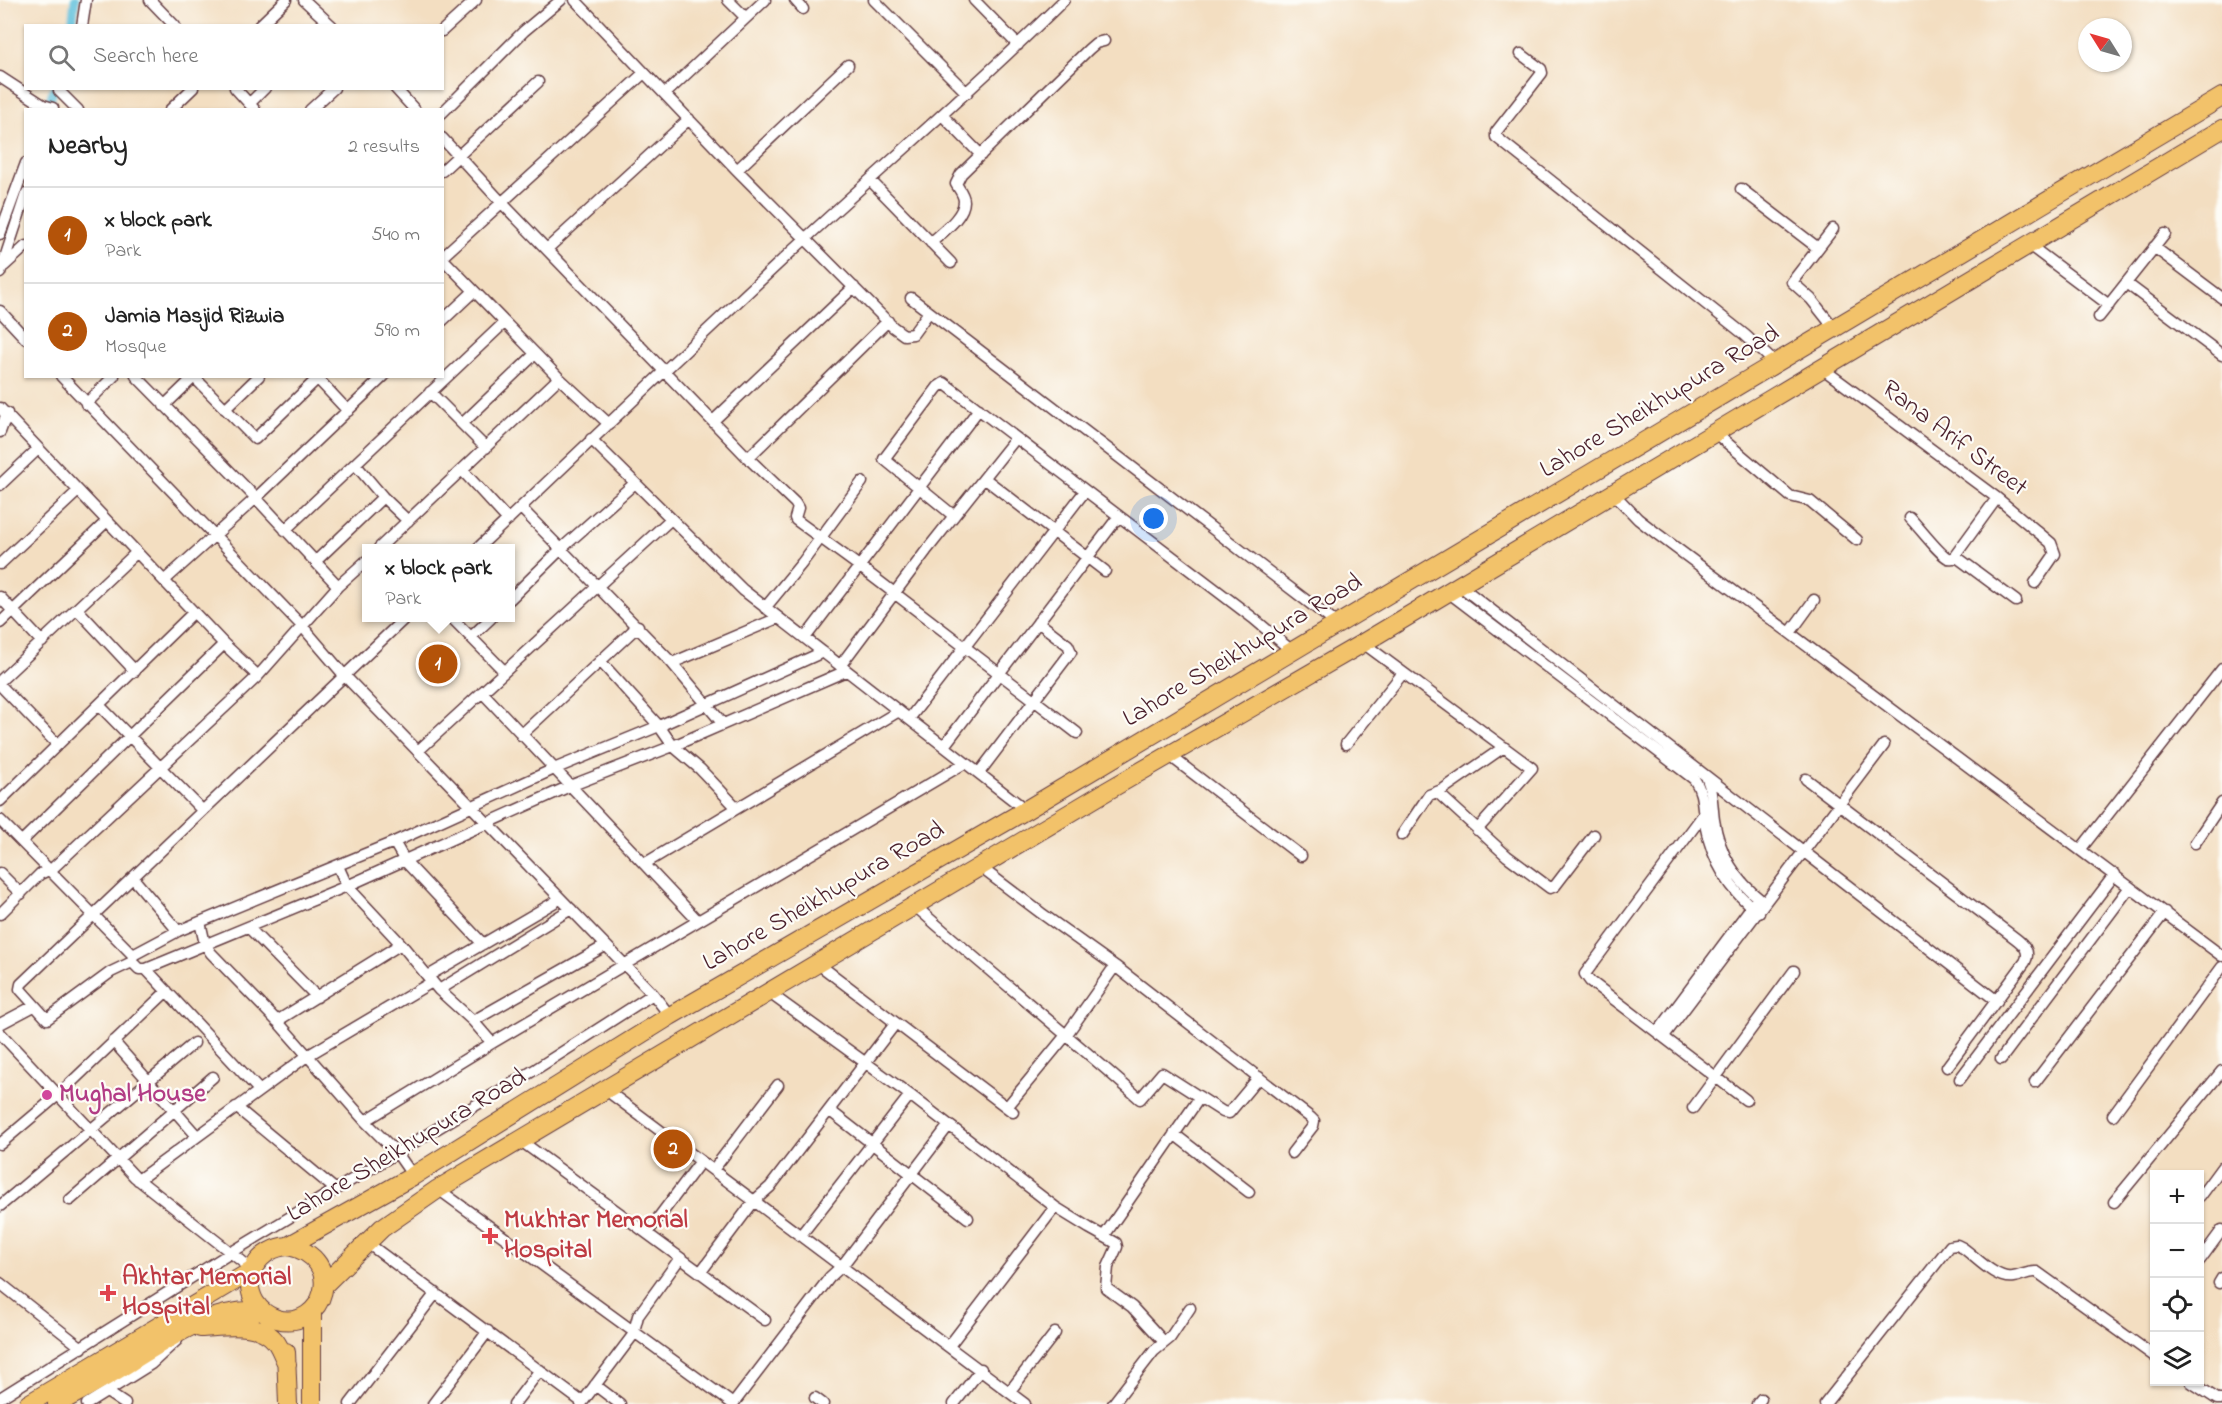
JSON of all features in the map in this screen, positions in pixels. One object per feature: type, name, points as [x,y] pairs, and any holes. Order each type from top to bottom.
[{"type":"highway","name":"Lahore Sheikhupura Road","points":[[288,1246],[413,1176],[670,1016],[1026,810],[2222,96]]},
{"type":"highway","name":"Lahore Sheikhupura Road","points":[[324,1285],[366,1242],[399,1215],[438,1189],[914,905],[1614,494],[2222,129]]},
{"type":"highway","points":[[1899,290],[1914,314]]},
{"type":"highway","points":[[288,1246],[300,1248],[318,1263],[323,1274],[324,1285],[318,1304],[303,1317],[282,1320],[268,1315],[253,1299],[250,1284],[253,1270],[256,1263],[267,1252],[288,1246]]},
{"type":"highway","points":[[58,1395],[253,1270]]},
{"type":"highway","points":[[28,1404],[58,1395],[184,1329],[216,1316],[234,1311],[262,1311]]},
{"type":"highway","points":[[312,1311],[315,1402]]},
{"type":"highway","points":[[282,1320],[287,1364],[288,1404]]},
{"type":"highway","points":[[184,1329],[228,1326],[262,1330],[278,1344],[287,1364]]},
{"type":"street","points":[[82,24],[86,0]]},
{"type":"street","points":[[150,0],[173,24]]},
{"type":"street","points":[[261,24],[286,0]]},
{"type":"street","points":[[304,0],[330,24]]},
{"type":"street","points":[[444,29],[476,0]]},
{"type":"street","points":[[444,111],[524,31],[561,0]]},
{"type":"street","points":[[575,0],[737,170],[901,333],[913,334],[929,312]]},
{"type":"street","points":[[728,0],[746,18]]},
{"type":"street","points":[[665,94],[765,0]]},
{"type":"street","points":[[795,0],[803,9]]},
{"type":"street","points":[[874,0],[967,93]]},
{"type":"street","points":[[974,0],[1018,45]]},
{"type":"street","points":[[483,544],[591,439],[870,180],[943,116],[1064,0]]},
{"type":"street","points":[[931,243],[961,211],[964,198],[956,184],[957,180],[1089,49],[1096,43],[1104,41]]},
{"type":"street","points":[[1521,54],[1541,69],[1542,73],[1496,132],[1496,136],[1745,335],[1775,363]]},
{"type":"street","points":[[737,170],[848,65]]},
{"type":"street","points":[[444,256],[644,73]]},
{"type":"street","points":[[0,77],[48,108],[59,90],[76,108]]},
{"type":"street","points":[[444,169],[538,82]]},
{"type":"street","points":[[171,108],[191,90]]},
{"type":"street","points":[[238,90],[252,106],[264,90]]},
{"type":"street","points":[[312,108],[331,90]]},
{"type":"street","points":[[397,90],[413,108]]},
{"type":"street","points":[[943,116],[981,155]]},
{"type":"street","points":[[547,249],[689,119]]},
{"type":"street","points":[[444,140],[748,458],[795,503],[798,508],[796,520],[1077,733]]},
{"type":"street","points":[[0,234],[24,168]]},
{"type":"street","points":[[870,180],[951,263]]},
{"type":"street","points":[[1741,189],[1818,248]]},
{"type":"street","points":[[1,271],[24,200]]},
{"type":"street","points":[[1833,229],[1792,283],[1811,299],[1834,328]]},
{"type":"street","points":[[2099,317],[2165,234]]},
{"type":"street","points":[[2029,244],[2109,305]]},
{"type":"street","points":[[2154,247],[2222,298]]},
{"type":"street","points":[[1,271],[23,252]]},
{"type":"street","points":[[444,260],[559,378],[609,424]]},
{"type":"street","points":[[2126,283],[2220,348]]},
{"type":"street","points":[[713,421],[854,287]]},
{"type":"street","points":[[444,319],[473,292]]},
{"type":"street","points":[[911,298],[1337,624]]},
{"type":"street","points":[[0,311],[24,337]]},
{"type":"street","points":[[748,458],[888,321]]},
{"type":"street","points":[[285,530],[504,323]]},
{"type":"street","points":[[462,424],[535,354]]},
{"type":"street","name":"Rana Arif Street","points":[[1822,369],[1997,498],[2051,543],[2055,554],[2035,583]]},
{"type":"street","points":[[63,378],[302,626],[344,675],[653,994],[670,1016]]},
{"type":"street","points":[[86,404],[112,378]]},
{"type":"street","points":[[138,378],[256,498],[338,586]]},
{"type":"street","points":[[165,406],[193,378]]},
{"type":"street","points":[[195,378],[255,439],[319,378],[348,411]]},
{"type":"street","points":[[225,409],[257,378]]},
{"type":"street","points":[[165,580],[256,498],[382,378]]},
{"type":"street","points":[[384,544],[559,378]]},
{"type":"street","points":[[954,516],[884,459],[941,384],[945,384],[1254,618],[1293,651]]},
{"type":"street","points":[[430,392],[486,448]]},
{"type":"street","points":[[0,432],[3,410]]},
{"type":"street","points":[[3,410],[224,644],[258,676]]},
{"type":"street","points":[[805,638],[979,410]]},
{"type":"street","points":[[1714,432],[1790,496],[1809,501],[1857,540]]},
{"type":"street","points":[[0,820],[94,914],[133,958],[139,969],[146,969],[405,861],[570,786],[673,746],[843,669],[895,594],[1016,438]]},
{"type":"street","points":[[591,439],[743,590],[1026,810]]},
{"type":"street","points":[[0,485],[38,449]]},
{"type":"street","points":[[355,464],[383,497],[408,521]]},
{"type":"street","points":[[462,470],[508,520]]},
{"type":"street","points":[[984,478],[1105,571]]},
{"type":"street","points":[[765,608],[862,482]]},
{"type":"street","points":[[515,594],[561,549],[635,483]]},
{"type":"street","points":[[0,564],[78,491]]},
{"type":"street","points":[[909,718],[1085,491]]},
{"type":"street","points":[[1614,494],[1638,519],[2222,956]]},
{"type":"street","points":[[316,561],[383,497]]},
{"type":"street","points":[[1954,557],[1997,498]]},
{"type":"street","points":[[521,508],[638,626],[723,724]]},
{"type":"street","points":[[944,746],[1119,516]]},
{"type":"street","points":[[1910,518],[1930,538],[1934,547],[1949,558],[1954,557],[2016,601]]},
{"type":"street","points":[[418,751],[671,519]]},
{"type":"street","points":[[0,622],[107,521]]},
{"type":"street","points":[[58,745],[0,683],[137,552]]},
{"type":"street","points":[[0,914],[40,874],[48,870],[258,676],[338,586],[362,565]]},
{"type":"street","points":[[1453,589],[1705,776],[1997,1001]]},
{"type":"street","points":[[1453,589],[1691,777],[1701,792],[1707,835],[1721,870],[1736,893],[1759,905]]},
{"type":"street","points":[[0,597],[42,642]]},
{"type":"street","points":[[1790,633],[1814,600]]},
{"type":"street","points":[[77,609],[135,671]]},
{"type":"street","points":[[0,801],[194,612]]},
{"type":"street","points":[[672,663],[778,618]]},
{"type":"street","points":[[401,622],[20,986],[20,989],[46,1019],[111,972],[178,931],[394,842],[554,769],[659,726],[823,652]]},
{"type":"street","points":[[456,622],[504,671]]},
{"type":"street","points":[[471,637],[487,622]]},
{"type":"street","points":[[979,773],[1071,650],[1068,645],[1038,622]]},
{"type":"street","points":[[521,735],[638,626]]},
{"type":"street","points":[[1363,643],[1532,768],[1477,830]]},
{"type":"street","points":[[22,841],[224,644]]},
{"type":"street","points":[[600,661],[659,726],[673,746],[736,807]]},
{"type":"street","points":[[2080,850],[2222,669]]},
{"type":"street","points":[[1346,744],[1403,673]]},
{"type":"street","points":[[482,692],[698,921]]},
{"type":"street","points":[[99,705],[202,810]]},
{"type":"street","points":[[644,864],[899,711]]},
{"type":"street","points":[[1661,1034],[1759,905],[1804,852],[1884,745]]},
{"type":"street","points":[[1402,835],[1427,796],[1443,790],[1504,747]]},
{"type":"street","points":[[1169,756],[1301,856]]},
{"type":"street","points":[[365,1121],[624,964],[965,763]]},
{"type":"street","points":[[1705,776],[1711,789],[1716,829],[1725,855],[1740,882],[1759,905]]},
{"type":"street","points":[[1806,779],[2024,946],[2027,959],[1947,1067]]},
{"type":"street","points":[[1437,792],[1507,856],[1551,888],[1555,886],[1594,834]]},
{"type":"street","points":[[2195,843],[2222,803]]},
{"type":"street","points":[[1704,815],[1585,972],[1588,979],[1746,1100]]},
{"type":"street","points":[[394,842],[405,861],[483,944]]},
{"type":"street","points":[[338,866],[347,886],[401,944],[433,983],[473,1021],[492,1043]]},
{"type":"street","points":[[981,867],[1115,966],[1314,1121],[1313,1126],[1292,1153]]},
{"type":"street","points":[[0,873],[21,894]]},
{"type":"street","points":[[1960,1079],[2115,874]]},
{"type":"street","points":[[133,878],[178,931]]},
{"type":"street","points":[[2001,1059],[2130,887]]},
{"type":"street","points":[[433,983],[483,944],[560,899]]},
{"type":"street","points":[[914,905],[991,974],[1066,1034],[1140,1099],[1162,1073],[1223,1112],[1229,1113],[1259,1077]]},
{"type":"street","points":[[138,1180],[307,1056],[433,983],[571,909]]},
{"type":"street","points":[[2035,1082],[2164,912]]},
{"type":"street","points":[[200,922],[205,944],[219,963],[277,1021],[365,1121],[397,1153],[413,1176]]},
{"type":"street","points":[[248,927],[317,998]]},
{"type":"street","points":[[277,1021],[401,944]]},
{"type":"street","points":[[473,1021],[605,946]]},
{"type":"street","points":[[817,963],[1010,1109],[1115,966]]},
{"type":"street","points":[[2112,1115],[2222,967]]},
{"type":"street","points":[[146,969],[259,1089]]},
{"type":"street","points":[[1693,1108],[1794,971]]},
{"type":"street","points":[[0,1144],[58,1095],[167,991]]},
{"type":"street","points":[[768,992],[910,1095],[1055,1207],[1115,1241],[1118,1245],[1108,1267],[1106,1288],[1132,1307],[1164,1342]]},
{"type":"street","points":[[0,1398],[48,1370],[232,1252],[536,1069],[653,994]]},
{"type":"street","points":[[0,1024],[34,1006]]},
{"type":"street","points":[[700,1273],[754,1201],[770,1187],[895,1024]]},
{"type":"street","points":[[0,1033],[138,1180],[253,1270]]},
{"type":"street","points":[[113,1041],[197,1136]]},
{"type":"street","points":[[0,1206],[194,1043]]},
{"type":"street","points":[[2114,1202],[2222,1071]]},
{"type":"street","points":[[70,1200],[213,1077]]},
{"type":"street","points":[[713,1170],[778,1085]]},
{"type":"street","points":[[606,1090],[1025,1404]]},
{"type":"street","points":[[801,1235],[910,1095]]},
{"type":"street","points":[[1104,1236],[1200,1098]]},
{"type":"street","points":[[236,1107],[336,1190]]},
{"type":"street","points":[[829,1110],[968,1218]]},
{"type":"street","points":[[438,1189],[733,1404],[949,1125]]},
{"type":"street","points":[[1174,1134],[1249,1192]]},
{"type":"street","points":[[521,1141],[765,1320]]},
{"type":"street","points":[[646,1233],[701,1161]]},
{"type":"street","points":[[2204,1190],[2222,1167]]},
{"type":"street","points":[[949,1346],[1055,1207]]},
{"type":"street","points":[[2204,1253],[2222,1230]]},
{"type":"street","points":[[366,1242],[488,1331],[581,1403],[635,1332],[638,1316],[680,1258]]},
{"type":"street","points":[[1825,1404],[1950,1246],[1957,1245],[1963,1248],[2000,1276],[2011,1277],[2037,1272],[2150,1353]]},
{"type":"street","points":[[0,1283],[82,1347]]},
{"type":"street","points":[[350,1404],[436,1293]]},
{"type":"street","points":[[1113,1404],[1154,1351],[1170,1338],[1190,1308]]},
{"type":"street","points":[[87,1404],[151,1364],[174,1344],[184,1329]]},
{"type":"street","points":[[433,1404],[488,1331]]},
{"type":"street","points":[[1010,1391],[1055,1333]]},
{"type":"street","points":[[954,1404],[981,1369]]},
{"type":"street","points":[[48,1370],[58,1395]]},
{"type":"street","points":[[514,1404],[540,1370]]},
{"type":"street","points":[[595,1385],[620,1404]]},
{"type":"street","points":[[2197,1386],[2217,1399],[2222,1399]]},
{"type":"street","points":[[107,1392],[125,1404]]},
{"type":"waterway","points":[[72,24],[75,0]]},
{"type":"waterway","points":[[48,108],[53,90]]},
{"type":"place","name":"x block park","points":[[438,664]]},
{"type":"place","name":"Mughal House","points":[[47,1095]]},
{"type":"place","name":"Jamia Masjid Rizwia","points":[[673,1149]]},
{"type":"place","name":"Mukhtar Memorial Hospital","points":[[490,1236]]},
{"type":"place","name":"Akhtar Memorial Hospital","points":[[108,1293]]}]
